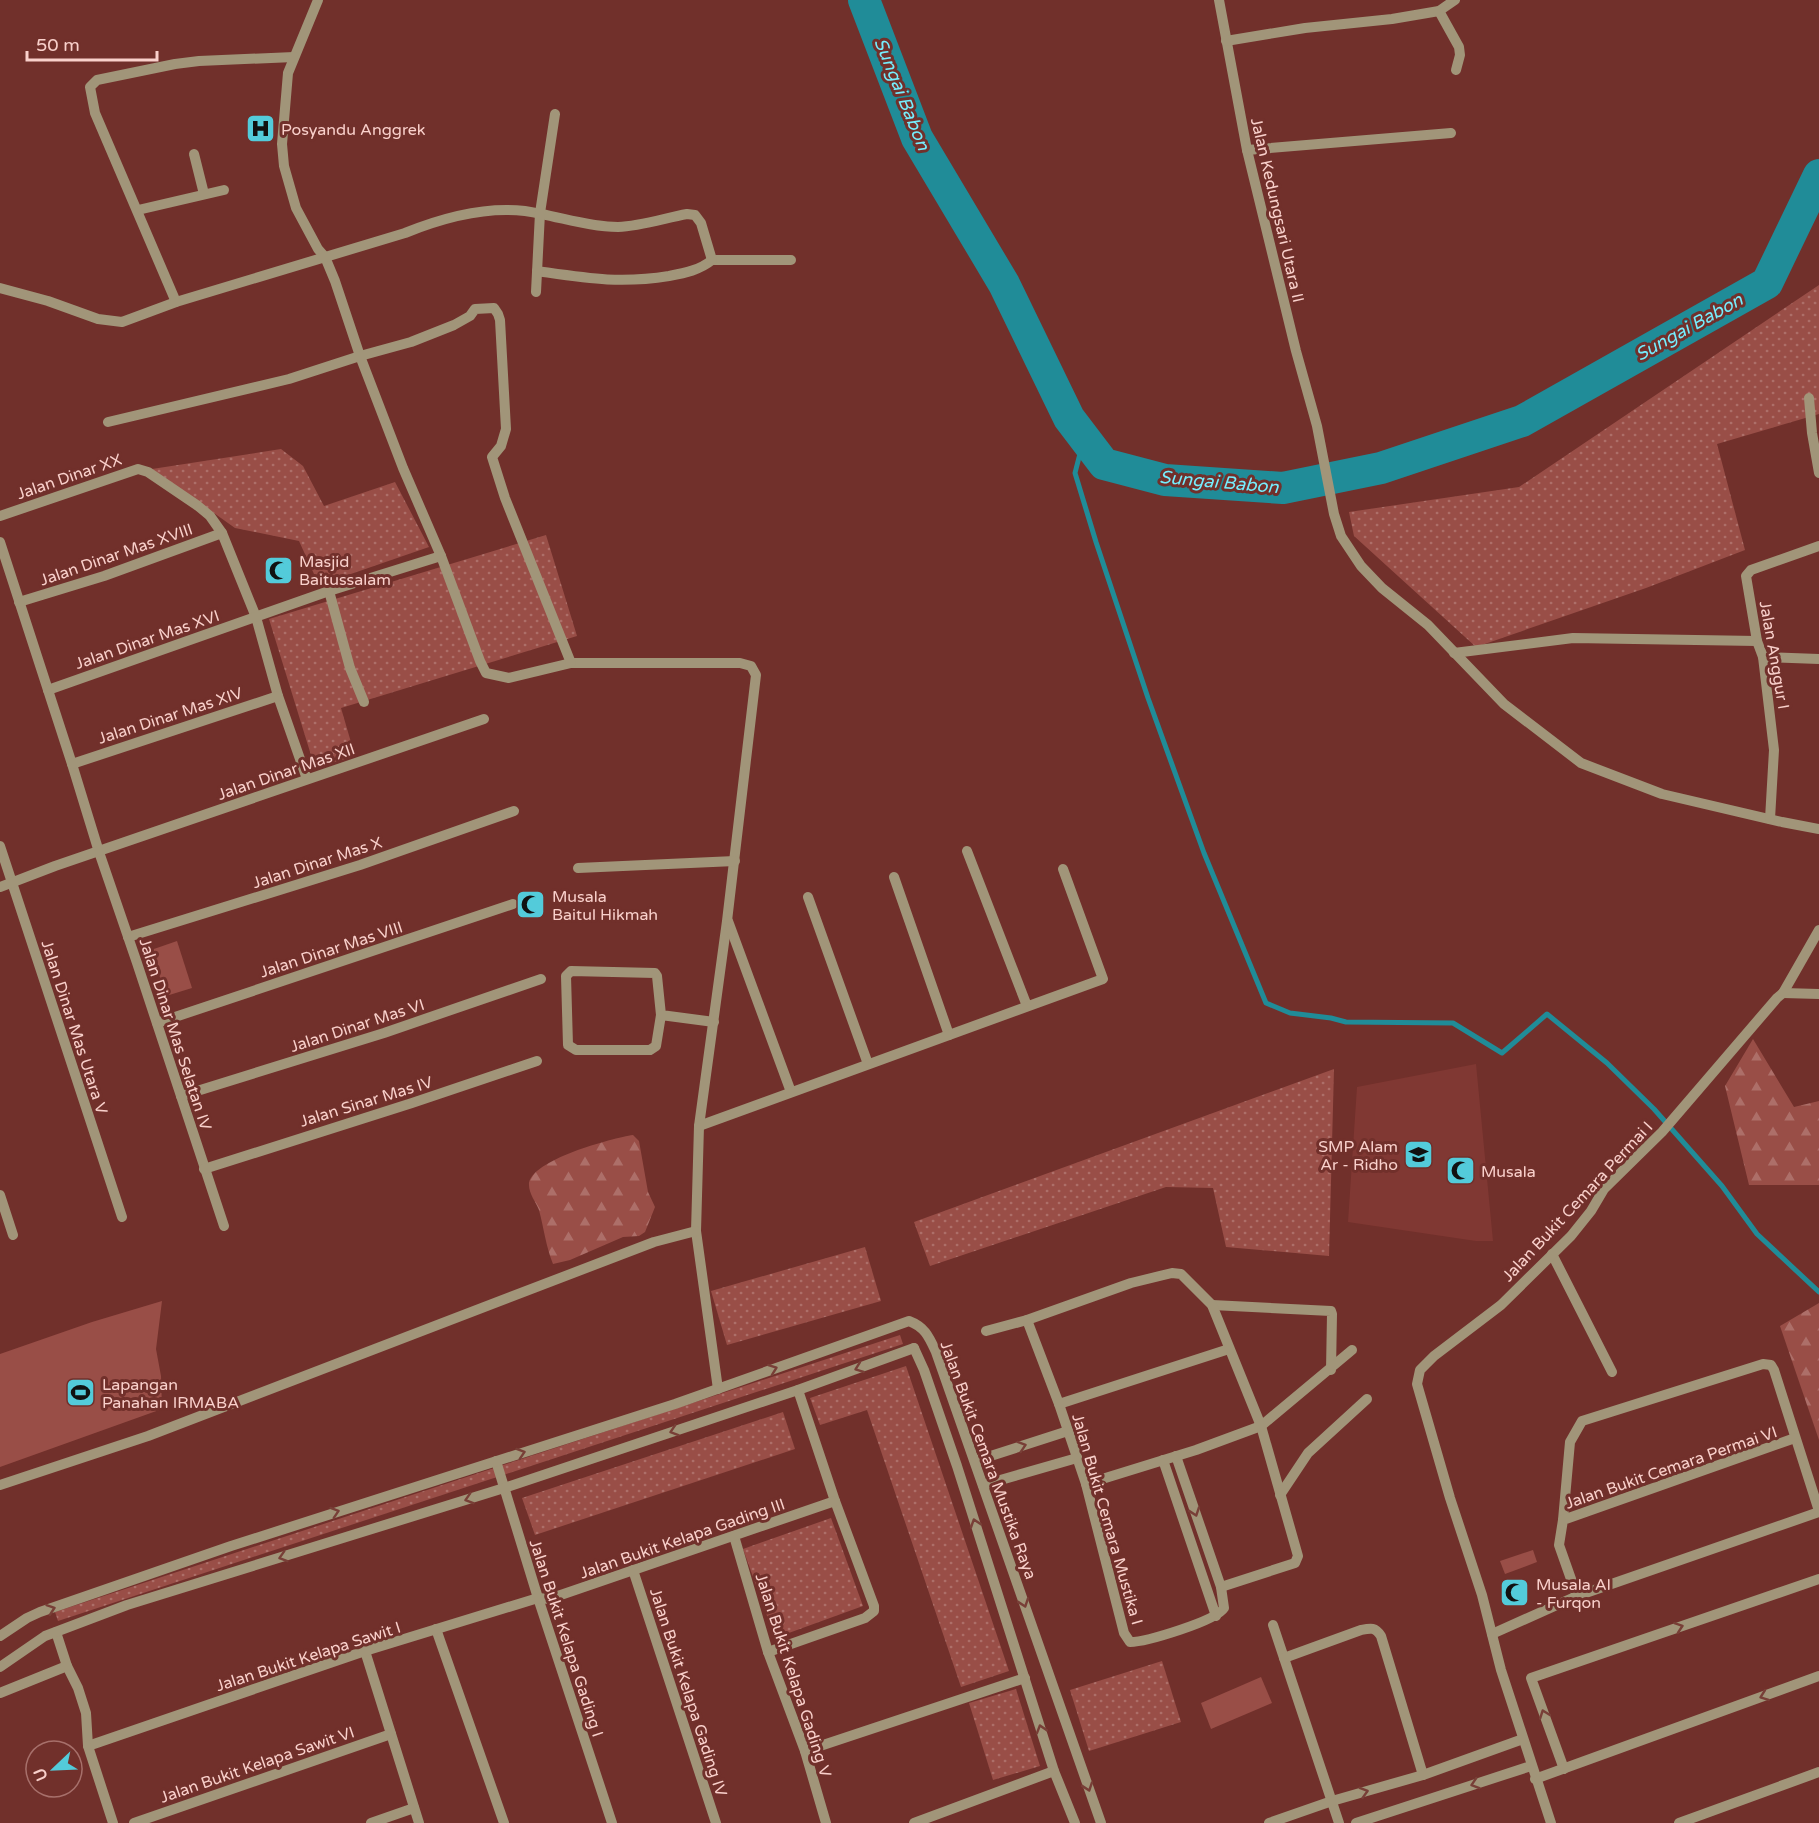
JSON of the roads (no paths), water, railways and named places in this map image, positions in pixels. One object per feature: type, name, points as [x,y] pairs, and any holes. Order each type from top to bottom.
[{"type":"street","points":[[318,0],[288,73],[282,144],[284,166],[296,208],[318,249],[325,257],[335,281],[360,356],[403,468],[441,556],[486,673],[509,678],[571,663],[740,663],[751,666],[756,675],[728,921],[699,1126],[696,1231],[718,1389]]},
{"type":"street","name":"Jalan Kedungsari Utara II","points":[[1219,0],[1247,150],[1296,351],[1317,426],[1334,514],[1341,536],[1361,566],[1382,588],[1428,625],[1504,704],[1581,763],[1662,794],[1819,828]]},
{"type":"street","points":[[1226,41],[1305,28],[1392,19],[1439,11],[1455,0]]},
{"type":"street","points":[[1439,11],[1459,47],[1460,56],[1456,70]]},
{"type":"street","points":[[176,302],[95,113],[90,87],[97,80],[175,64],[294,57]]},
{"type":"street","points":[[536,292],[540,213],[555,114]]},
{"type":"street","points":[[1247,150],[1451,133]]},
{"type":"street","points":[[194,154],[204,194]]},
{"type":"street","points":[[138,210],[224,190]]},
{"type":"street","points":[[0,288],[111,322],[122,322],[176,302],[405,233],[434,222],[461,215],[509,209],[540,213],[590,225],[620,227],[687,214],[695,215],[701,223],[712,260]]},
{"type":"street","points":[[537,271],[604,281],[636,281],[688,272],[704,267],[712,260],[791,260]]},
{"type":"street","points":[[108,422],[289,379],[440,332],[470,316],[475,309],[494,308],[498,314],[506,429],[501,446],[492,457],[505,498],[571,663]]},
{"type":"street","points":[[1809,398],[1819,473]]},
{"type":"street","name":"Jalan Dinar XX","points":[[0,516],[142,469],[198,506],[210,516],[222,533]]},
{"type":"street","points":[[222,533],[256,617],[278,696],[306,779]]},
{"type":"street","name":"Jalan Dinar Mas XVIII","points":[[19,602],[104,576],[222,533]]},
{"type":"street","name":"Jalan Dinar Mas Selatan IV","points":[[0,542],[99,852],[224,1226]]},
{"type":"street","name":"Jalan Anggur I","points":[[1770,819],[1774,750],[1763,657],[1757,641],[1746,576],[1751,570],[1819,546]]},
{"type":"street","name":"Jalan Dinar Mas XVI","points":[[48,690],[329,591],[441,556]]},
{"type":"street","points":[[329,591],[350,668],[364,702]]},
{"type":"street","points":[[1454,653],[1573,638],[1757,641]]},
{"type":"street","points":[[1763,657],[1819,659]]},
{"type":"street","name":"Jalan Dinar Mas XIV","points":[[72,764],[278,696]]},
{"type":"street","name":"Jalan Dinar Mas XII","points":[[0,887],[55,866],[484,719]]},
{"type":"street","name":"Jalan Dinar Mas X","points":[[128,937],[360,865],[514,811]]},
{"type":"street","name":"Jalan Dinar Mas Utara V","points":[[0,846],[122,1217]]},
{"type":"street","points":[[967,851],[1027,1006]]},
{"type":"street","points":[[578,868],[735,861]]},
{"type":"street","points":[[699,1126],[1103,979],[1063,869]]},
{"type":"street","points":[[894,877],[950,1035]]},
{"type":"street","points":[[808,897],[868,1064]]},
{"type":"street","name":"Jalan Dinar Mas VIII","points":[[157,1023],[513,904]]},
{"type":"street","points":[[728,921],[791,1092]]},
{"type":"street","name":"Jalan Bukit Cemara Permai I","points":[[1551,1823],[1535,1779],[1479,1584],[1450,1498],[1417,1384],[1417,1377],[1420,1370],[1434,1356],[1502,1305],[1591,1211],[1604,1189],[1662,1132],[1783,993],[1819,930]]},
{"type":"street","points":[[571,971],[655,973],[661,1015],[656,1046],[650,1050],[576,1050],[568,1044],[566,976],[571,971]]},
{"type":"street","name":"Jalan Dinar Mas VI","points":[[181,1096],[384,1033],[541,979]]},
{"type":"street","points":[[1783,993],[1819,994]]},
{"type":"street","points":[[661,1015],[714,1022]]},
{"type":"street","name":"Jalan Sinar Mas IV","points":[[204,1168],[537,1061]]},
{"type":"street","points":[[0,1195],[13,1235]]},
{"type":"street","points":[[0,1485],[148,1436],[654,1242],[696,1231]]},
{"type":"street","points":[[1552,1254],[1612,1372]]},
{"type":"street","points":[[986,1331],[1027,1320],[1131,1283],[1172,1273],[1181,1274],[1212,1305],[1261,1426],[1298,1560],[1295,1563],[1221,1587]]},
{"type":"street","points":[[1212,1305],[1331,1311],[1333,1337],[1331,1370]]},
{"type":"street","name":"Jalan Bukit Cemara Mustika I","points":[[1027,1320],[1086,1484],[1124,1633],[1130,1642],[1140,1642],[1216,1616]]},
{"type":"street","points":[[0,1636],[40,1612],[231,1546],[718,1389],[902,1323],[918,1324],[926,1331]]},
{"type":"street","name":"Jalan Bukit Cemara Mustika Raya","points":[[1075,1823],[1054,1771],[987,1558],[924,1370],[914,1348],[926,1331],[936,1352],[975,1461],[1101,1823]]},
{"type":"street","points":[[0,1667],[34,1642],[153,1597],[504,1488],[798,1390],[914,1348]]},
{"type":"street","points":[[1059,1404],[1229,1349]]},
{"type":"street","points":[[1086,1484],[1261,1426],[1331,1370],[1352,1350]]},
{"type":"street","points":[[1492,1634],[1577,1596],[1819,1512],[1771,1365],[1763,1365],[1582,1421],[1570,1442],[1563,1520]]},
{"type":"street","points":[[768,1652],[865,1618],[874,1611],[798,1390]]},
{"type":"street","points":[[1280,1495],[1308,1453],[1367,1399]]},
{"type":"street","points":[[975,1461],[1068,1431]]},
{"type":"street","name":"Jalan Bukit Cemara Permai VI","points":[[1577,1596],[1559,1545],[1563,1520],[1795,1438]]},
{"type":"street","points":[[1163,1460],[1216,1616],[1224,1608],[1221,1587],[1176,1456]]},
{"type":"street","points":[[983,1485],[1077,1458]]},
{"type":"street","name":"Jalan Bukit Kelapa Gading I","points":[[496,1461],[538,1598],[612,1823]]},
{"type":"street","name":"Jalan Bukit Kelapa Gading III","points":[[538,1598],[549,1599],[835,1501]]},
{"type":"street","name":"Jalan Bukit Kelapa Gading V","points":[[734,1536],[768,1652],[805,1751],[826,1823]]},
{"type":"street","points":[[987,1558],[1006,1551]]},
{"type":"street","name":"Jalan Bukit Kelapa Gading IV","points":[[633,1570],[716,1823]]},
{"type":"street","points":[[1564,1769],[1531,1678],[1819,1579]]},
{"type":"street","name":"Jalan Bukit Kelapa Sawit I","points":[[88,1746],[365,1651],[538,1598]]},
{"type":"street","points":[[1273,1625],[1339,1823]]},
{"type":"street","points":[[1284,1658],[1361,1630],[1370,1628],[1378,1632],[1423,1775]]},
{"type":"street","points":[[436,1629],[504,1823]]},
{"type":"street","points":[[56,1632],[86,1713],[88,1746],[113,1823]]},
{"type":"street","points":[[365,1651],[419,1823]]},
{"type":"street","points":[[0,1693],[67,1666]]},
{"type":"street","points":[[1535,1779],[1819,1676]]},
{"type":"street","points":[[805,1751],[1025,1678]]},
{"type":"street","name":"Jalan Bukit Kelapa Sawit VI","points":[[134,1823],[391,1734]]},
{"type":"street","points":[[1269,1823],[1332,1801],[1423,1775],[1523,1739]]},
{"type":"street","points":[[1356,1823],[1531,1766]]},
{"type":"street","points":[[914,1823],[1054,1771]]},
{"type":"street","points":[[1679,1823],[1819,1772]]},
{"type":"street","points":[[371,1823],[414,1808]]},
{"type":"waterway","name":"Sungai Babon","points":[[864,0],[917,138],[1004,284],[1069,418],[1104,464],[1165,480],[1283,488],[1381,468],[1522,421],[1767,283],[1819,175]]},
{"type":"waterway","points":[[1084,438],[1075,473],[1096,542],[1148,698],[1204,853],[1266,1003],[1290,1013],[1346,1022],[1453,1023],[1502,1053],[1547,1014],[1607,1063],[1654,1109],[1722,1186],[1757,1234],[1819,1292]]},
{"type":"place","name":"Posyandu Anggrek","points":[[260,129]]},
{"type":"place","name":"Masjid Baitussalam","points":[[278,570]]},
{"type":"place","name":"Musala Baitul Hikmah","points":[[531,905]]},
{"type":"place","name":"SMP Alam Ar - Ridho","points":[[1419,1155]]},
{"type":"place","name":"Musala","points":[[1460,1171]]},
{"type":"place","name":"Lapangan Panahan IRMABA","points":[[81,1393]]},
{"type":"place","name":"Musala Al - Furqon","points":[[1515,1593]]}]
